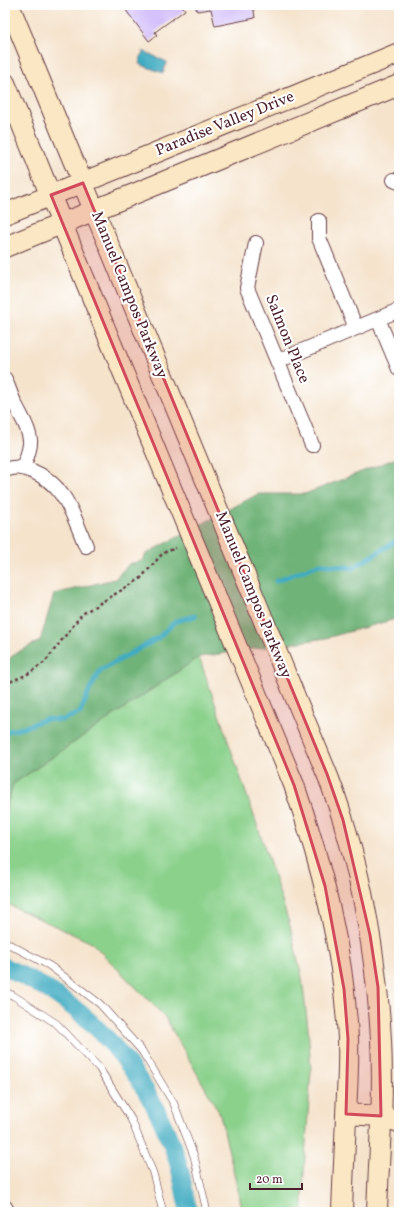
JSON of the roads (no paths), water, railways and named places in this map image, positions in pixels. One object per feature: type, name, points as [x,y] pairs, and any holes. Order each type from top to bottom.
[{"type":"main road","name":"Manuel Campos Parkway","points":[[9,5],[327,774],[343,820],[360,885],[370,935],[378,987],[382,1080],[393,1116],[377,1212]]},
{"type":"main road","name":"Paradise Valley Drive","points":[[5,214],[399,53]]},
{"type":"main road","points":[[5,83],[294,785],[309,828],[325,886],[337,940],[344,989],[348,1039],[348,1078],[342,1212]]},
{"type":"main road","name":"Paradise Valley Drive","points":[[5,248],[399,85]]},
{"type":"main road","points":[[346,1114],[393,1116]]},
{"type":"street","points":[[319,221],[319,238],[356,328]]},
{"type":"street","name":"Salmon Place","points":[[256,243],[248,288],[312,445]]},
{"type":"street","points":[[278,361],[399,310]]},
{"type":"street","points":[[378,319],[399,369]]},
{"type":"street","points":[[5,380],[17,408],[23,417],[31,441],[23,467]]},
{"type":"street","points":[[5,470],[23,467],[45,477],[55,485],[71,508],[86,546]]},
{"type":"street","points":[[5,1208],[8,1212]]},
{"type":"lane","points":[[5,942],[50,966],[100,1004],[142,1051],[174,1104],[194,1156],[207,1212]]},
{"type":"lane","points":[[5,992],[14,996],[56,1024],[99,1068],[131,1119],[153,1173],[163,1212]]},
{"type":"water","points":[[143,51],[167,62],[163,73],[139,64]]},
{"type":"waterway","points":[[276,581],[320,564],[353,568],[399,539]]},
{"type":"waterway","points":[[5,734],[8,731],[23,728],[45,719],[62,720],[80,713],[90,689],[100,671],[158,638],[176,621],[195,616]]},
{"type":"waterway","points":[[5,967],[47,989],[75,1008],[112,1044],[128,1064],[142,1085],[166,1131],[178,1163],[189,1212]]}]
